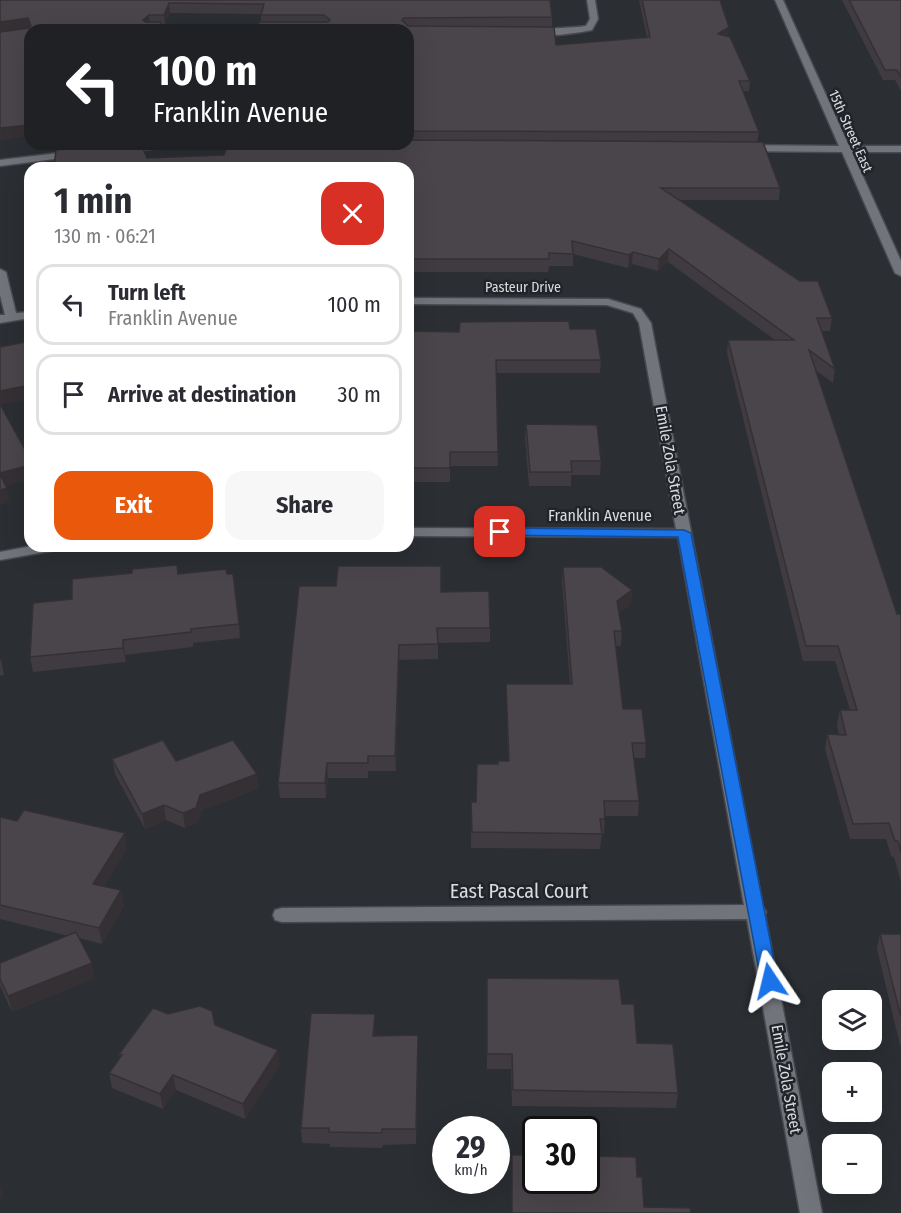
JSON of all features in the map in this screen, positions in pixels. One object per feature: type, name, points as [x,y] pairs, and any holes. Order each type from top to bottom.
[{"type":"street","points":[[526,32],[561,32],[589,28],[594,19],[591,0]]},
{"type":"street","name":"15th Street East","points":[[779,0],[901,273]]},
{"type":"street","points":[[737,148],[901,149]]},
{"type":"street","points":[[0,163],[90,153]]},
{"type":"street","points":[[0,272],[5,317],[24,315]]},
{"type":"street","name":"Pasteur Drive","points":[[414,301],[608,302],[637,311]]},
{"type":"street","name":"Emile Zola Street","points":[[637,311],[645,323],[812,1213]]},
{"type":"street","name":"Franklin Avenue","points":[[414,532],[684,533]]},
{"type":"street","points":[[0,556],[24,552]]},
{"type":"street","name":"East Pascal Court","points":[[282,915],[757,912]]},
{"type":"building","points":[[0,0],[550,0],[552,17],[404,18],[402,20],[406,24],[258,24],[259,22],[328,22],[330,20],[324,15],[261,15],[264,4],[169,3],[164,15],[149,15],[143,20],[161,22],[160,24],[30,24],[28,18],[0,22]]},
{"type":"building","points":[[642,0],[720,0],[729,27],[718,34],[730,37],[750,81],[739,81],[759,132],[414,131],[414,26],[554,27],[556,45],[650,37]]},
{"type":"building","points":[[849,0],[901,0],[901,77],[897,70],[885,70]]},
{"type":"building","points":[[24,29],[24,126],[0,128],[0,32]]},
{"type":"building","points":[[414,140],[763,142],[780,188],[661,188],[800,281],[818,281],[832,318],[817,318],[835,369],[809,350],[897,614],[901,614],[901,853],[889,823],[853,824],[827,734],[846,735],[840,710],[857,710],[838,646],[806,646],[728,340],[794,340],[669,249],[659,259],[633,252],[629,255],[572,241],[573,254],[549,253],[549,259],[414,259],[414,162],[55,162],[56,150],[144,150],[147,158],[224,155],[226,150],[414,150]]},
{"type":"building","points":[[569,321],[570,329],[596,329],[601,360],[496,360],[498,452],[450,452],[450,468],[414,468],[414,331],[459,332],[460,322]]},
{"type":"building","points":[[24,342],[24,386],[0,391],[0,347]]},
{"type":"building","points":[[0,404],[24,448],[24,467],[0,473]]},
{"type":"building","points":[[526,424],[597,425],[601,461],[571,461],[572,472],[530,472]]},
{"type":"building","points":[[0,474],[7,488],[0,490]]},
{"type":"building","points":[[177,565],[178,574],[226,569],[227,574],[233,574],[239,624],[123,640],[123,648],[30,657],[33,603],[72,599],[72,579],[132,573],[132,569]]},
{"type":"building","points":[[338,566],[441,566],[441,592],[489,591],[490,628],[437,628],[438,644],[399,645],[395,756],[368,756],[368,763],[327,763],[325,783],[278,783],[299,586],[336,586]]},
{"type":"building","points":[[563,567],[601,567],[632,590],[617,601],[622,631],[614,631],[623,709],[642,709],[646,743],[632,743],[639,801],[604,801],[605,819],[600,819],[602,834],[472,832],[471,802],[476,802],[477,764],[498,764],[498,761],[509,761],[506,684],[572,684]]},
{"type":"building","points":[[163,740],[176,761],[233,740],[257,774],[200,795],[196,808],[183,813],[164,805],[142,814],[112,759]]},
{"type":"building","points":[[24,810],[125,833],[93,884],[121,890],[99,928],[0,905],[0,817],[17,821]]},
{"type":"building","points":[[76,932],[92,963],[8,996],[0,979],[0,963]]},
{"type":"building","points":[[880,934],[901,934],[901,1017]]},
{"type":"building","points":[[487,978],[619,979],[622,1004],[634,1004],[637,1043],[673,1044],[678,1093],[513,1090],[512,1054],[487,1054]]},
{"type":"building","points":[[200,1006],[212,1011],[215,1025],[278,1050],[243,1104],[173,1075],[160,1094],[109,1073],[122,1055],[119,1054],[153,1008],[168,1014]]},
{"type":"building","points":[[311,1013],[375,1014],[373,1036],[418,1035],[416,1129],[382,1129],[382,1133],[329,1132],[329,1128],[301,1128]]},
{"type":"building","points":[[512,1155],[522,1155],[522,1194],[600,1194],[600,1156],[636,1157],[637,1177],[642,1177],[644,1207],[690,1208],[691,1213],[512,1213]]},
{"type":"route","points":[[500,532],[684,533],[770,981]]}]
